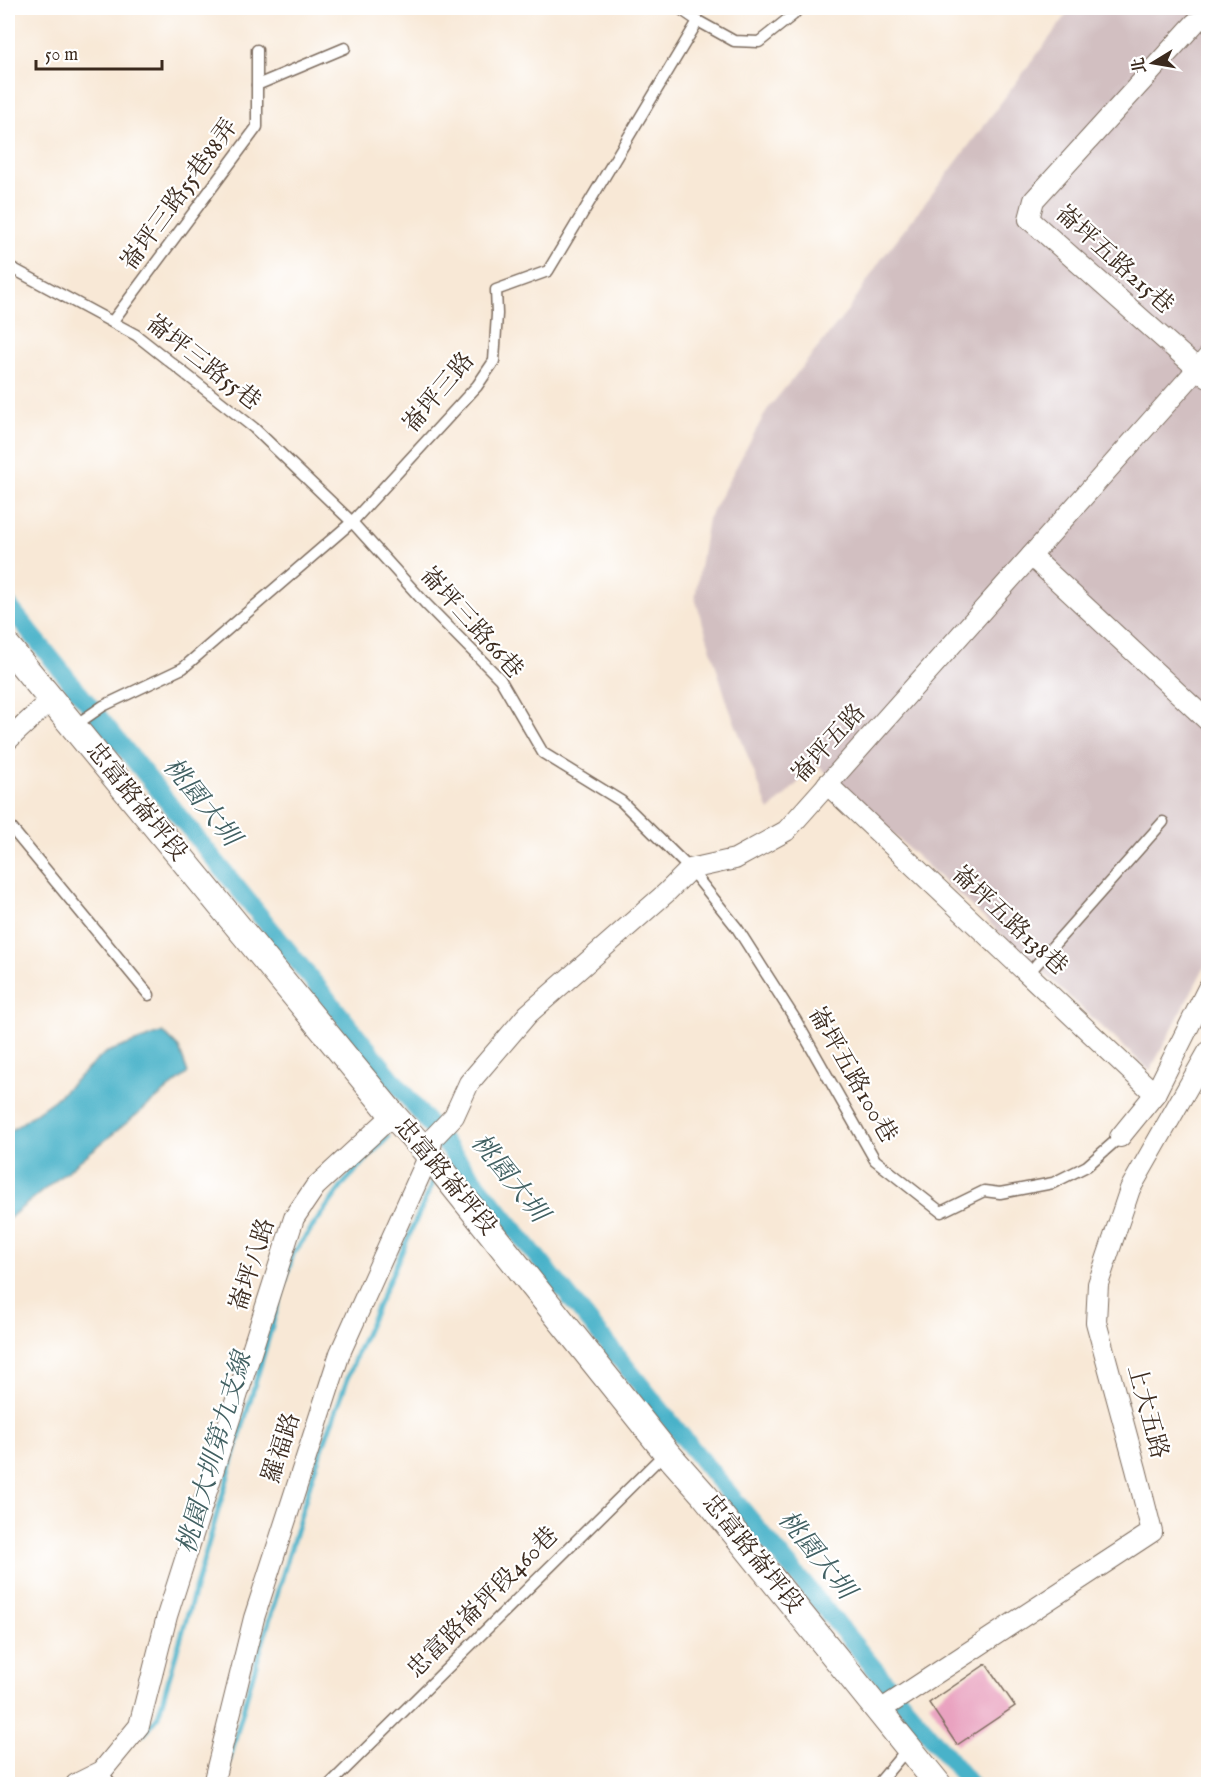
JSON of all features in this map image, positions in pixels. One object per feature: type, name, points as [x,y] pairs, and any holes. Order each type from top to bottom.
[{"type":"street","name":"崙坪五路215巷","points":[[1201,20],[1034,200],[1029,219],[1205,368]]},
{"type":"street","name":"崙坪五路","points":[[690,869],[735,859],[786,831],[1030,556],[1205,368]]},
{"type":"street","points":[[1030,556],[1209,721]]},
{"type":"street","name":"忠富路崙坪段","points":[[8,647],[51,700],[76,724],[393,1115],[431,1146],[666,1452],[882,1709],[908,1748],[938,1785]]},
{"type":"street","points":[[8,740],[51,700]]},
{"type":"street","name":"崙坪五路138巷","points":[[827,784],[1155,1094]]},
{"type":"street","name":"羅福路","points":[[213,1785],[254,1618],[340,1353],[431,1146],[454,1116],[469,1083],[528,1014],[666,893],[690,869]]},
{"type":"street","points":[[1120,1137],[1155,1094],[1209,988]]},
{"type":"street","name":"上大五路","points":[[882,1709],[1152,1532],[1096,1322],[1098,1284],[1130,1189],[1209,1052]]},
{"type":"street","name":"崙坪八路","points":[[76,1785],[107,1778],[139,1726],[167,1616],[294,1218],[315,1187],[393,1115]]},
{"type":"lane","points":[[679,8],[734,41],[759,42],[799,8]]},
{"type":"lane","name":"崙坪三路","points":[[76,724],[103,705],[183,668],[352,522],[477,386],[494,361],[496,290],[548,271],[698,21]]},
{"type":"lane","points":[[257,85],[345,48]]},
{"type":"lane","name":"崙坪三路55巷88弄","points":[[112,322],[257,127],[257,50]]},
{"type":"lane","name":"崙坪三路55巷","points":[[8,266],[136,335],[254,428],[352,522]]},
{"type":"lane","name":"崙坪三路66巷","points":[[352,522],[425,603],[500,679],[543,753],[621,801],[690,869]]},
{"type":"lane","points":[[1028,974],[1163,822]]},
{"type":"lane","points":[[8,824],[149,995]]},
{"type":"lane","name":"崙坪五路100巷","points":[[690,869],[744,938],[795,1019],[875,1160],[941,1212],[984,1191],[1000,1193],[1053,1183],[1087,1166],[1120,1137]]},
{"type":"lane","name":"忠富路崙坪段460巷","points":[[330,1785],[666,1452]]},
{"type":"lane","points":[[878,1785],[908,1748]]},
{"type":"shaded area","points":[[1072,8],[1208,8],[1208,960],[1150,1071],[817,764],[769,811],[728,705],[695,598],[708,519],[767,410],[847,312],[880,261]]},
{"type":"water","points":[[163,1032],[179,1048],[188,1073],[8,1219],[8,1133],[54,1100],[105,1053]]},
{"type":"building","points":[[986,1664],[1015,1706],[957,1745],[929,1703]]},
{"type":"waterway","name":"桃園大圳","points":[[8,605],[708,1468],[970,1784]]},
{"type":"waterway","name":"桃園大圳第九支線","points":[[413,1115],[419,1110]]},
{"type":"waterway","name":"桃園大圳第九支線","points":[[144,1734],[158,1716],[293,1254],[345,1182],[388,1137]]},
{"type":"waterway","name":"桃園大圳","points":[[446,1156],[449,1147]]},
{"type":"waterway","points":[[223,1784],[313,1474],[358,1350],[433,1182]]}]
